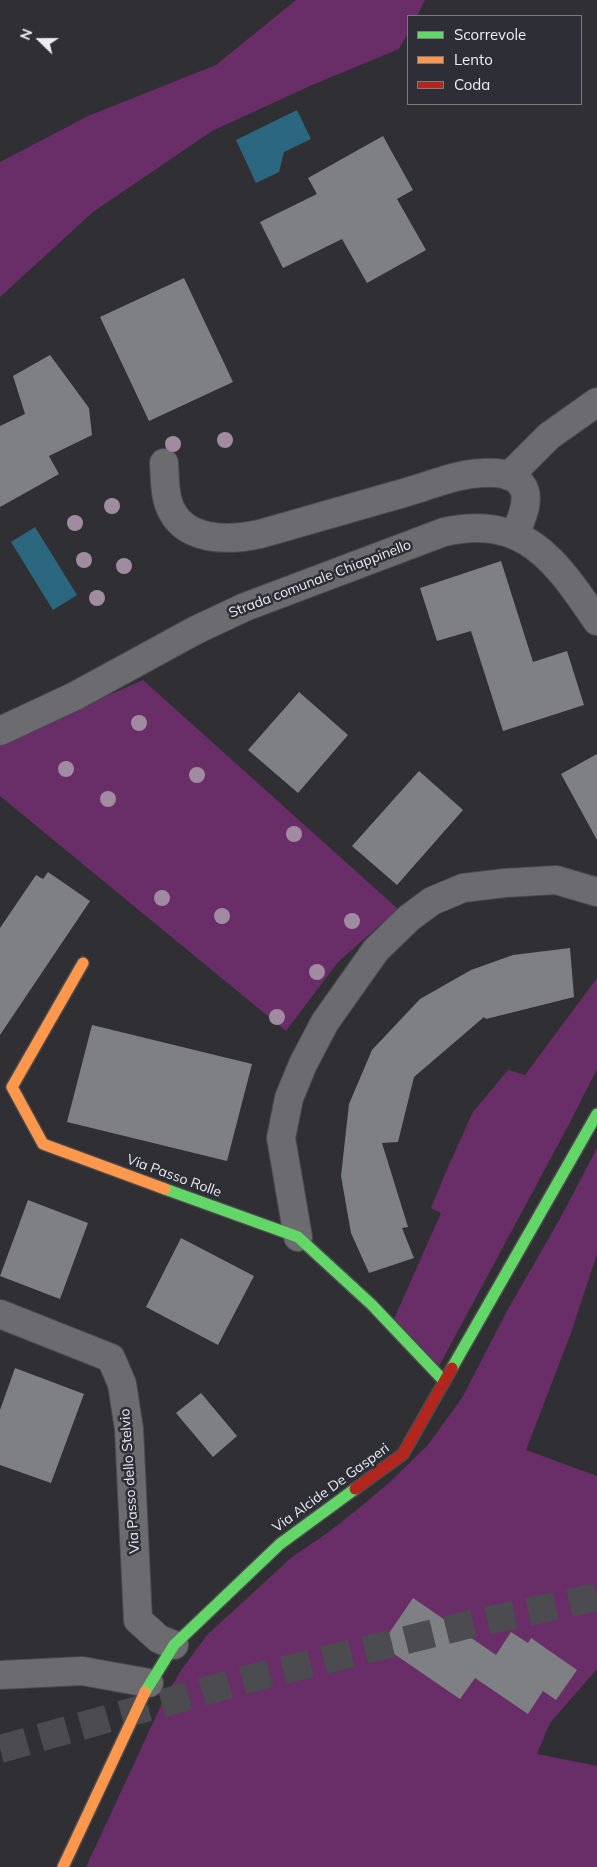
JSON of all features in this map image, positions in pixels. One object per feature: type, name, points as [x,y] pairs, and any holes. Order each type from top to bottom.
[{"type":"street","points":[[509,476],[549,436],[597,402]]},
{"type":"street","points":[[164,462],[167,497],[173,514],[194,531],[221,538],[260,534],[479,473],[496,473],[509,476],[518,481],[524,488],[526,497],[524,509],[515,535]]},
{"type":"street","name":"Strada comunale Chiappinello","points":[[0,731],[76,696],[221,618],[277,594],[444,532],[479,527],[515,535],[526,540],[560,570],[597,621]]},
{"type":"street","points":[[298,1237],[281,1138],[290,1098],[303,1064],[325,1022],[376,950],[409,918],[432,901],[463,888],[556,880],[597,892]]},
{"type":"street","name":"Via Passo Rolle","points":[[83,963],[12,1087],[43,1144],[298,1237],[372,1305],[444,1381]]},
{"type":"street","name":"Via Alcide De Gasperi","points":[[63,1867],[149,1683],[174,1645],[280,1544],[404,1454],[597,1114]]},
{"type":"street","name":"Via Passo dello Stelvio","points":[[0,1314],[111,1358],[122,1384],[129,1430],[138,1620],[159,1640],[174,1645]]},
{"type":"street","points":[[0,1675],[82,1670],[149,1683]]},
{"type":"shaded area","points":[[296,0],[425,0],[418,15],[407,15],[407,35],[399,49],[312,85],[212,131],[93,212],[0,297],[0,162],[88,116],[216,65]]},
{"type":"shaded area","points":[[143,680],[398,909],[338,962],[286,1031],[0,796],[0,743]]},
{"type":"shaded area","points":[[597,978],[597,1069],[438,1368],[394,1319],[441,1213],[431,1208],[473,1112],[508,1070],[525,1075]]},
{"type":"shaded area","points":[[597,1148],[597,1254],[571,1333],[526,1450],[597,1476],[597,1669],[550,1723],[537,1754],[597,1766],[597,1867],[86,1867],[165,1697],[182,1669],[207,1635],[292,1557],[358,1509],[391,1481],[427,1446],[462,1398],[507,1311],[562,1215]]},
{"type":"water","points":[[297,110],[311,139],[284,152],[279,172],[256,183],[236,140]]},
{"type":"water","points":[[35,527],[77,595],[53,610],[11,542]]},
{"type":"building","points":[[383,136],[413,190],[397,199],[426,250],[367,283],[342,239],[283,268],[260,222],[317,194],[308,178]]},
{"type":"building","points":[[184,278],[233,382],[149,421],[100,317]]},
{"type":"building","points":[[50,355],[89,408],[92,435],[49,456],[59,474],[0,507],[0,426],[25,414],[13,376]]},
{"type":"building","points":[[501,561],[533,662],[567,651],[584,705],[503,731],[471,631],[437,641],[420,588]]},
{"type":"building","points":[[299,692],[348,735],[298,793],[248,750]]},
{"type":"building","points":[[597,754],[597,840],[561,774]]},
{"type":"building","points":[[419,771],[463,810],[397,885],[352,846]]},
{"type":"building","points":[[48,872],[90,901],[0,1035],[0,928],[36,875],[43,879]]},
{"type":"building","points":[[570,948],[574,997],[486,1019],[484,1017],[414,1077],[398,1142],[382,1143],[408,1227],[402,1228],[414,1258],[369,1273],[351,1233],[341,1176],[349,1104],[372,1050],[420,999],[471,970],[513,955]]},
{"type":"building","points":[[92,1025],[252,1064],[227,1161],[67,1122]]},
{"type":"building","points":[[28,1200],[88,1223],[60,1299],[0,1276]]},
{"type":"building","points":[[181,1238],[254,1276],[218,1345],[146,1307]]},
{"type":"building","points":[[15,1368],[84,1394],[51,1483],[0,1465],[0,1410]]},
{"type":"building","points":[[201,1393],[237,1436],[213,1457],[176,1413]]},
{"type":"building","points":[[413,1598],[496,1655],[511,1632],[528,1643],[531,1638],[577,1670],[556,1700],[543,1691],[528,1714],[475,1678],[460,1699],[381,1645]]},
{"type":"tunnel","points":[[0,1749],[252,1678],[467,1625],[597,1597]]},
{"type":"traffic: fast","points":[[452,1368],[597,1114]]},
{"type":"traffic: fast","points":[[165,1189],[298,1237],[372,1305],[444,1381]]},
{"type":"traffic: fast","points":[[145,1692],[174,1645],[280,1544],[355,1489]]},
{"type":"traffic: slow","points":[[83,963],[12,1087],[43,1144],[165,1189]]},
{"type":"traffic: slow","points":[[63,1867],[145,1692]]},
{"type":"traffic: jam","points":[[355,1489],[403,1454],[452,1368]]}]
